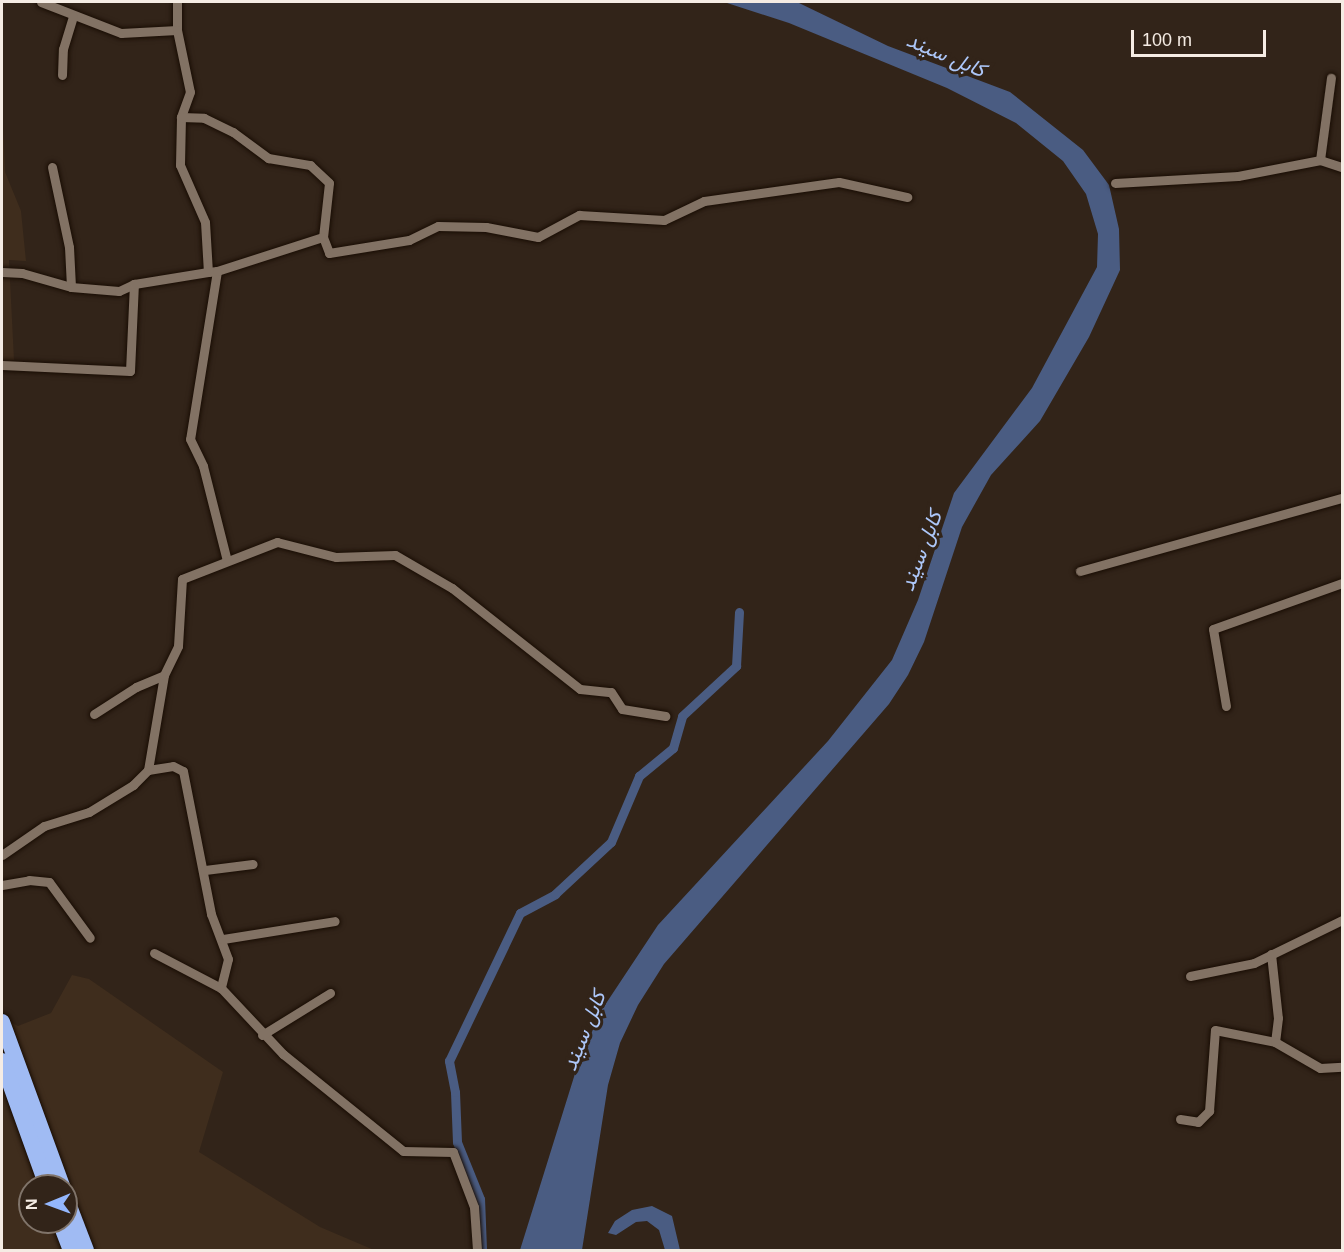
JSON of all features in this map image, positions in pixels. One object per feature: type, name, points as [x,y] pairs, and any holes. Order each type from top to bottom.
[{"type":"highway","points":[[2,1022],[58,1174]]},
{"type":"highway","points":[[2,1061],[43,1174]]},
{"type":"highway","points":[[78,1230],[86,1251]]},
{"type":"highway","points":[[65,1234],[71,1251]]},
{"type":"street","points":[[41,2],[73,17],[121,33],[177,30]]},
{"type":"street","points":[[177,2],[177,30],[190,92],[181,117],[180,165],[205,222],[212,271],[190,439],[203,466],[227,561]]},
{"type":"street","points":[[62,75],[63,48],[73,17]]},
{"type":"street","points":[[1320,160],[1331,78]]},
{"type":"street","points":[[181,117],[204,118],[224,127],[267,158],[310,165],[329,183],[323,237],[329,253],[409,240],[438,226],[486,227],[538,237],[579,215],[664,220],[704,201],[839,182],[907,197]]},
{"type":"street","points":[[1115,183],[1247,175],[1320,160],[1342,167]]},
{"type":"street","points":[[52,167],[69,247],[71,287]]},
{"type":"street","points":[[2,272],[22,273],[71,287],[119,291],[134,284],[212,271],[323,237]]},
{"type":"street","points":[[2,365],[130,371],[134,284]]},
{"type":"street","points":[[1080,571],[1342,498]]},
{"type":"street","points":[[2,855],[44,826],[89,812],[133,785],[148,770],[164,675],[178,646],[182,579],[277,542],[336,557],[395,555],[452,588],[570,683],[580,688],[611,692],[622,709],[665,716]]},
{"type":"street","points":[[1227,706],[1213,629],[1342,583]]},
{"type":"street","points":[[94,714],[136,687],[164,675]]},
{"type":"street","points":[[148,770],[172,766],[183,771],[205,870],[211,914],[223,939],[228,959],[221,988]]},
{"type":"street","points":[[205,870],[253,864]]},
{"type":"street","points":[[2,885],[29,880],[49,882],[90,938]]},
{"type":"street","points":[[1190,976],[1202,970],[1254,963],[1342,920]]},
{"type":"street","points":[[223,939],[335,921]]},
{"type":"street","points":[[154,953],[221,988],[262,1035],[403,1151],[453,1152],[474,1207],[477,1251]]},
{"type":"street","points":[[1271,954],[1278,1018],[1275,1042]]},
{"type":"street","points":[[262,1035],[330,993]]},
{"type":"street","points":[[1180,1119],[1198,1122],[1209,1111],[1215,1030],[1275,1042],[1311,1065],[1342,1067]]},
{"type":"shaded area","points":[[2,104],[5,172],[21,211],[26,261],[9,260],[14,360],[2,364]]},
{"type":"shaded area","points":[[72,975],[89,979],[223,1072],[199,1152],[320,1227],[374,1250],[2,1250],[2,1018],[18,1026],[51,1013]]},
{"type":"water","points":[[724,2],[799,3],[888,46],[1010,92],[1083,150],[1109,185],[1119,229],[1120,270],[1089,337],[1040,421],[991,475],[962,527],[924,642],[908,675],[889,704],[664,964],[638,1005],[620,1043],[608,1085],[582,1250],[520,1250],[578,1064],[601,1011],[658,925],[828,741],[892,660],[918,600],[954,493],[1032,388],[1097,267],[1098,234],[1086,194],[1063,161],[1016,123],[947,88],[789,23]]},
{"type":"water","points":[[652,1206],[672,1216],[680,1250],[665,1250],[659,1230],[647,1221],[636,1222],[616,1235],[608,1233],[615,1221],[632,1210]]},
{"type":"waterway","points":[[482,1250],[480,1199],[457,1142],[455,1092],[449,1061],[520,913],[555,894],[611,842],[639,776],[673,748],[682,716],[736,666],[739,612]]},
{"type":"water label","name":"کابل سيند","points":[[946,55]]},
{"type":"water label","name":"کابل سيند","points":[[921,551]]},
{"type":"water label","name":"کابل سيند","points":[[584,1031]]}]
